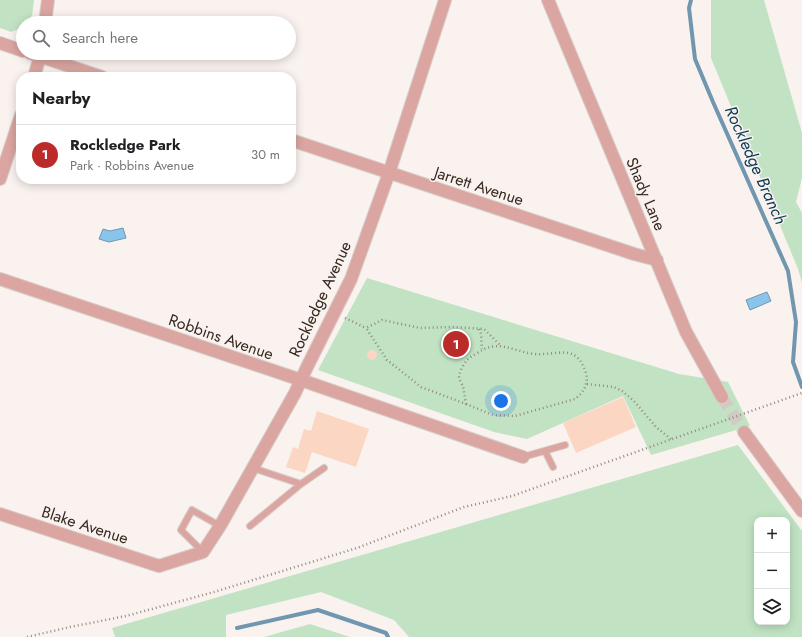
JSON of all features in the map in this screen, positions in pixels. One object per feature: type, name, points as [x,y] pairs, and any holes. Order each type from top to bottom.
[{"type":"street","points":[[46,16],[48,0]]},
{"type":"street","name":"Rockledge Avenue","points":[[203,552],[254,468],[295,393],[351,279],[389,173],[445,0]]},
{"type":"street","name":"Shady Lane","points":[[548,0],[686,332],[722,396]]},
{"type":"street","points":[[0,43],[16,49]]},
{"type":"street","points":[[35,72],[36,60]]},
{"type":"street","points":[[54,60],[88,72]]},
{"type":"street","points":[[0,179],[16,130]]},
{"type":"street","name":"Jarrett Avenue","points":[[296,142],[634,254],[657,260]]},
{"type":"street","name":"Robbins Avenue","points":[[0,279],[301,380],[523,457]]},
{"type":"street","points":[[744,432],[802,511]]},
{"type":"street","name":"Blake Avenue","points":[[0,514],[159,566],[203,552]]},
{"type":"lane","points":[[523,457],[565,445]]},
{"type":"lane","points":[[545,451],[553,467]]},
{"type":"lane","points":[[254,468],[301,484]]},
{"type":"lane","points":[[250,526],[301,484],[324,468]]},
{"type":"lane","points":[[203,552],[181,530],[192,510],[220,526]]},
{"type":"path","points":[[334,312],[366,328],[387,360],[421,387],[493,415],[515,416],[575,399],[582,394],[587,384],[584,365],[576,355],[562,352],[534,354],[501,346],[492,346],[482,349],[468,359],[462,367],[459,377],[463,387],[466,404]]},
{"type":"path","points":[[366,328],[382,320],[420,328],[478,328],[484,329],[501,346]]},
{"type":"path","points":[[478,328],[481,334],[482,349]]},
{"type":"path","points":[[587,384],[614,387],[622,391],[633,400],[656,427],[672,439]]},
{"type":"path","points":[[27,637],[153,609],[283,571],[356,548],[464,508],[512,496],[802,393]]},
{"type":"green space","points":[[0,0],[34,0],[32,16],[16,16],[16,30],[11,32],[0,28]]},
{"type":"green space","points":[[711,0],[764,0],[802,133],[802,178],[796,202],[802,213],[802,283],[798,269],[711,58]]},
{"type":"green space","points":[[367,278],[679,374],[728,382],[750,426],[651,455],[623,396],[527,439],[494,432],[318,370]]},
{"type":"green space","points":[[738,445],[802,531],[802,637],[409,637],[394,620],[321,592],[226,615],[226,637],[115,637],[112,628]]},
{"type":"green space","points":[[310,624],[350,637],[264,637]]},
{"type":"water","points":[[123,228],[126,238],[109,242],[99,239],[103,229],[110,231]]},
{"type":"water","points":[[767,292],[771,301],[750,310],[746,300]]},
{"type":"building","points":[[372,350],[377,355],[372,360],[367,355]]},
{"type":"building","points":[[623,397],[636,427],[576,453],[563,423]]},
{"type":"building","points":[[317,411],[369,429],[356,467],[312,452],[305,473],[286,467],[293,447],[298,449],[304,429],[311,431]]},
{"type":"waterway","name":"Rockledge Branch","points":[[691,0],[689,8],[695,59],[788,271],[796,322],[793,362],[802,387]]},
{"type":"waterway","points":[[237,628],[318,610],[386,633],[388,637]]},
{"type":"tunnel","points":[[722,397],[744,432]]},
{"type":"place","name":"Rockledge Park","points":[[456,344]]}]
